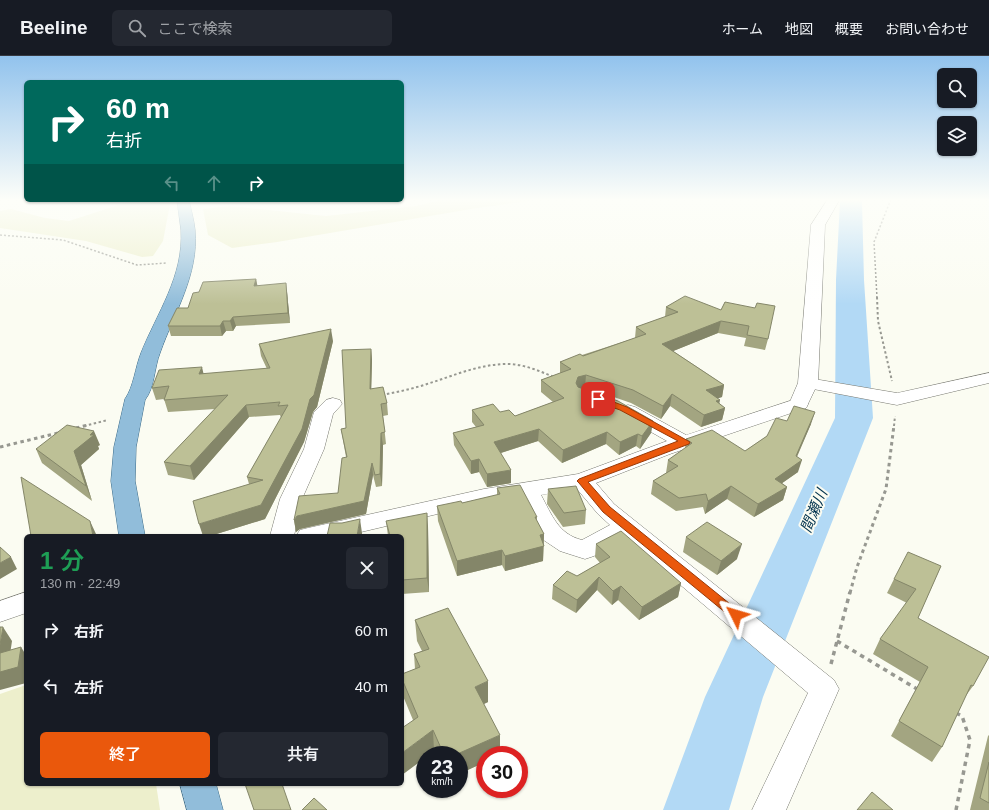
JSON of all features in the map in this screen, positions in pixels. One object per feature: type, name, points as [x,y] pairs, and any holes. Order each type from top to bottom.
[{"type":"main road","points":[[132,534],[123,481],[125,447],[135,399],[139,394],[150,354],[181,283],[186,262],[188,234]]},
{"type":"main road","points":[[199,786],[205,810]]},
{"type":"street","points":[[317,534],[484,496],[582,481],[685,442],[799,404],[816,384],[818,234]]},
{"type":"street","points":[[816,384],[896,399],[989,378]]},
{"type":"street","points":[[282,534],[291,499],[314,449],[324,412],[333,404]]},
{"type":"street","points":[[611,404],[624,408],[685,442]]},
{"type":"street","points":[[582,481],[606,509],[824,689],[770,810]]},
{"type":"street","points":[[527,489],[550,533],[568,545],[585,550],[627,526]]},
{"type":"street","points":[[0,612],[24,603]]},
{"type":"path","points":[[824,689],[857,567],[886,489],[896,399],[878,321],[874,242],[877,234]]},
{"type":"path","points":[[0,235],[63,240],[137,265],[186,262]]},
{"type":"path","points":[[375,396],[401,393],[476,368],[502,363],[526,366],[557,379]]},
{"type":"path","points":[[73,429],[132,414]]},
{"type":"path","points":[[0,447],[59,432]]},
{"type":"path","points":[[837,641],[923,692]]},
{"type":"path","points":[[949,708],[962,716],[970,740],[956,810]]},
{"type":"green space","points":[[41,234],[164,234],[163,241],[153,256],[142,257],[86,241]]},
{"type":"green space","points":[[208,234],[323,234],[232,248]]},
{"type":"green space","points":[[24,686],[24,786],[156,786],[160,810],[0,810],[0,694]]},
{"type":"building","points":[[256,279],[254,286],[286,283],[288,313],[233,317],[230,321],[223,321],[220,326],[168,326],[177,308],[188,308],[193,293],[199,292],[203,282]]},
{"type":"building","points":[[685,296],[721,310],[725,302],[755,308],[757,303],[775,306],[768,339],[747,335],[749,326],[721,321],[662,344],[724,385],[706,390],[720,400],[716,401],[725,408],[704,415],[672,394],[663,406],[633,390],[586,375],[578,377],[576,383],[578,387],[618,401],[653,421],[642,436],[638,434],[620,442],[607,432],[563,450],[539,429],[494,442],[511,470],[487,474],[479,459],[471,461],[453,433],[484,425],[472,410],[493,404],[500,412],[509,410],[515,416],[564,398],[541,380],[571,369],[560,362],[580,354],[583,356],[646,334],[636,327],[678,312],[666,307]]},
{"type":"building","points":[[331,329],[314,395],[310,399],[302,429],[261,505],[199,524],[193,501],[263,480],[247,477],[288,405],[278,406],[280,402],[246,405],[190,466],[164,462],[228,395],[164,400],[169,386],[152,388],[159,370],[202,367],[199,374],[270,368],[259,344]]},
{"type":"building","points":[[371,349],[370,389],[383,387],[387,403],[381,404],[385,432],[381,433],[380,474],[375,475],[372,463],[364,501],[297,516],[294,520],[299,496],[338,493],[342,458],[347,457],[341,429],[346,428],[342,350]]},
{"type":"building","points":[[794,406],[815,412],[796,456],[802,460],[775,479],[787,487],[758,504],[731,486],[708,501],[706,494],[679,498],[653,481],[678,466],[668,460],[692,443],[686,439],[712,430],[745,451],[767,436],[776,418],[787,421]]},
{"type":"building","points":[[67,425],[94,431],[90,435],[94,435],[74,451],[86,486],[36,449]]},
{"type":"building","points":[[21,477],[90,521],[93,534],[31,534]]},
{"type":"building","points":[[520,485],[544,534],[540,535],[544,546],[505,556],[502,550],[457,561],[437,506],[461,501],[462,503],[500,494],[497,488]]},
{"type":"building","points":[[576,486],[586,510],[564,513],[548,489]]},
{"type":"building","points":[[427,513],[427,578],[404,580],[404,534],[389,534],[386,521]]},
{"type":"building","points":[[360,519],[357,534],[327,534],[330,523],[342,523]]},
{"type":"building","points":[[707,522],[742,544],[721,561],[686,537]]},
{"type":"building","points":[[621,531],[681,583],[642,607],[621,586],[613,591],[599,577],[577,600],[553,585],[567,571],[577,576],[610,557],[596,544]]},
{"type":"building","points":[[0,547],[11,557],[0,563]]},
{"type":"building","points":[[908,552],[941,566],[918,618],[989,657],[973,686],[971,685],[942,747],[899,721],[928,667],[880,639],[916,589],[894,579]]},
{"type":"building","points":[[448,608],[488,681],[475,687],[500,735],[468,749],[468,746],[440,746],[433,730],[404,752],[404,727],[418,717],[404,684],[404,673],[420,667],[414,654],[429,649],[415,620]]},
{"type":"building","points":[[0,627],[3,627],[0,645]]},
{"type":"building","points":[[21,647],[18,667],[0,672],[0,653]]},
{"type":"building","points":[[989,762],[989,803],[980,798]]},
{"type":"building","points":[[246,786],[283,786],[291,810],[254,810]]},
{"type":"building","points":[[872,792],[893,810],[857,810]]},
{"type":"building","points":[[314,798],[327,810],[302,810]]},
{"type":"waterway","name":"間瀬川","points":[[696,810],[734,697],[854,418],[850,280],[851,234]]},
{"type":"route","points":[[598,399],[624,408],[685,442],[582,481],[606,509],[736,615]]}]
